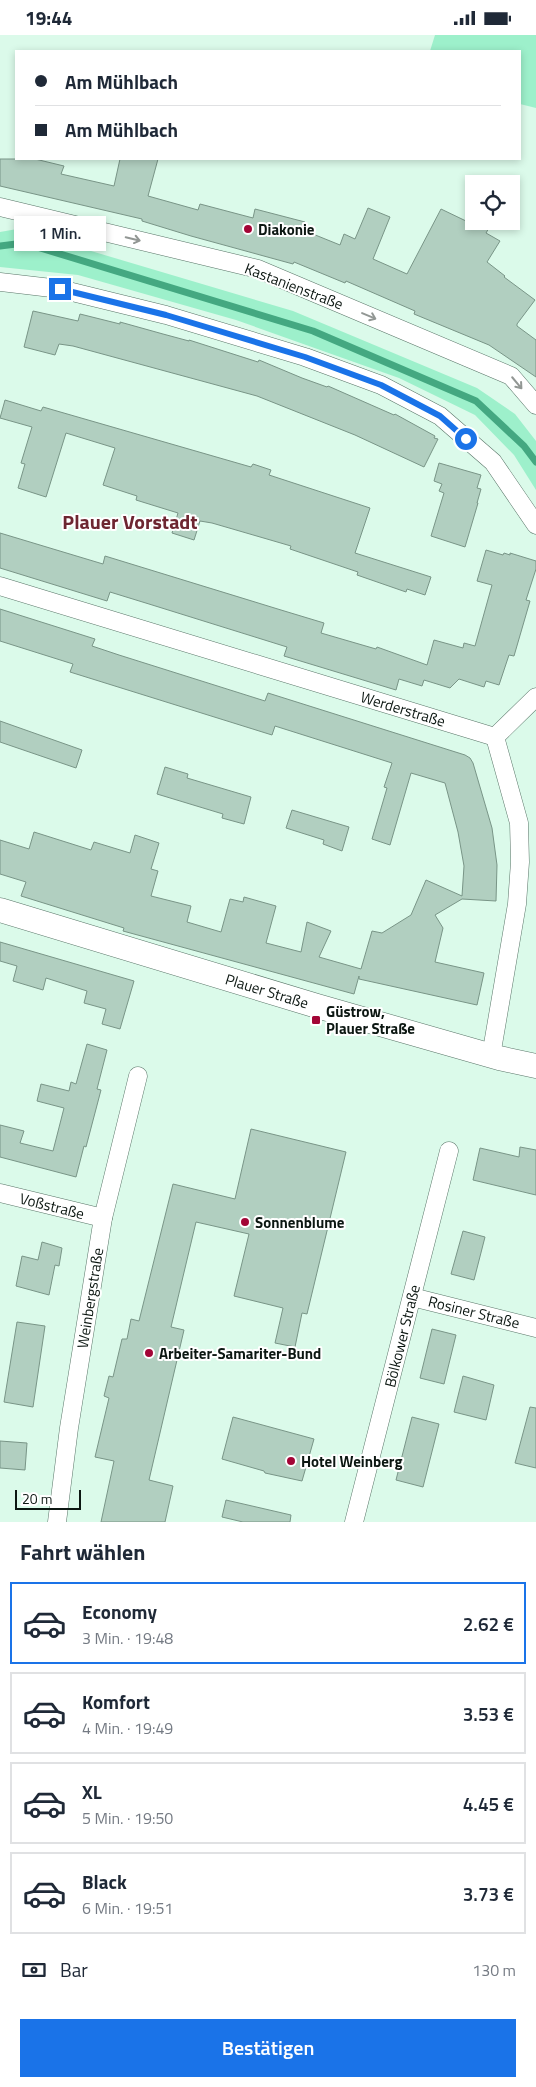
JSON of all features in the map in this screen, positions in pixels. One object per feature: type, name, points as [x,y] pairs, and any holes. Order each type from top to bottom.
[{"type":"main road","name":"Plauer Straße","points":[[0,909],[307,1003],[491,1056],[536,1066]]},
{"type":"street","name":"Kastanienstraße","points":[[0,207],[258,269],[511,376],[536,405]]},
{"type":"street","points":[[0,283],[60,289],[166,315],[305,357],[381,385],[440,416],[492,462],[536,525]]},
{"type":"street","name":"Werderstraße","points":[[0,586],[495,737]]},
{"type":"street","points":[[491,1056],[517,904],[520,863],[519,823],[495,737],[536,697]]},
{"type":"street","name":"Weinbergstraße","points":[[57,1522],[69,1428],[103,1218],[138,1076]]},
{"type":"street","name":"Bölkower Straße","points":[[354,1522],[449,1151]]},
{"type":"street","name":"Voßstraße","points":[[0,1193],[103,1218]]},
{"type":"street","name":"Rosiner Straße","points":[[412,1297],[536,1328]]},
{"type":"green space","points":[[435,35],[536,35],[536,108],[521,104],[521,50],[430,50]]},
{"type":"green space","points":[[17,229],[293,311],[477,388],[515,414],[536,441],[536,490],[514,455],[475,415],[399,378],[236,320],[78,275],[0,267],[0,232]]},
{"type":"building","points":[[0,159],[39,160],[64,166],[61,174],[114,186],[120,160],[158,160],[148,196],[198,210],[200,204],[253,218],[255,209],[305,222],[303,230],[340,245],[344,234],[355,239],[368,208],[390,217],[373,259],[407,274],[441,209],[465,221],[465,230],[488,230],[486,233],[500,241],[487,262],[535,300],[517,326],[536,340],[536,377],[489,345],[414,314],[415,311],[346,281],[345,283],[294,262],[293,264],[191,236],[142,221],[142,219],[0,186]]},
{"type":"building","points":[[33,311],[78,321],[80,314],[120,324],[120,322],[189,340],[258,362],[259,360],[395,414],[438,439],[424,467],[355,435],[257,396],[73,346],[59,344],[55,355],[24,347]]},
{"type":"building","points":[[5,400],[41,411],[43,407],[251,467],[253,464],[271,470],[269,475],[370,508],[355,553],[431,577],[425,595],[407,589],[406,592],[357,575],[358,572],[290,549],[291,546],[212,523],[200,521],[194,540],[172,533],[178,513],[136,500],[137,496],[103,485],[115,448],[66,433],[46,497],[18,488],[25,464],[21,463],[32,427],[0,418]]},
{"type":"building","points":[[439,463],[481,475],[477,488],[481,489],[478,503],[465,547],[431,536],[444,493],[439,491],[442,484],[434,481]]},
{"type":"building","points":[[0,533],[103,564],[105,556],[324,623],[321,633],[376,649],[377,647],[427,665],[434,640],[463,648],[464,643],[475,646],[492,585],[477,581],[486,550],[503,555],[504,553],[510,555],[510,553],[536,561],[536,569],[526,600],[530,601],[514,656],[509,655],[499,685],[486,681],[484,687],[459,679],[450,688],[424,680],[422,686],[399,679],[396,690],[284,656],[287,647],[149,604],[110,592],[107,601],[0,568]]},
{"type":"building","points":[[0,609],[95,639],[92,646],[119,655],[265,701],[268,693],[470,758],[492,828],[497,865],[496,901],[462,899],[435,915],[443,928],[435,962],[484,973],[477,1005],[359,979],[359,976],[354,994],[123,931],[124,928],[21,896],[26,882],[0,874],[0,840],[29,849],[34,832],[91,850],[94,842],[130,853],[135,835],[159,843],[151,869],[158,871],[151,896],[191,906],[187,922],[221,932],[230,899],[243,902],[244,897],[276,906],[266,943],[301,952],[307,922],[331,931],[319,957],[361,969],[372,931],[382,933],[411,915],[426,880],[462,896],[464,866],[458,832],[445,783],[411,773],[390,845],[372,839],[387,788],[384,787],[392,763],[275,726],[272,735],[70,672],[73,664],[0,641]]},
{"type":"building","points":[[0,721],[82,750],[76,768],[0,742]]},
{"type":"building","points":[[165,767],[188,774],[187,778],[251,797],[244,824],[222,818],[223,814],[157,794]]},
{"type":"building","points":[[292,810],[349,827],[342,851],[323,844],[324,840],[286,828]]},
{"type":"building","points":[[0,942],[134,981],[120,1029],[102,1024],[106,1009],[84,1003],[87,991],[46,978],[43,990],[13,981],[17,966],[0,961]]},
{"type":"building","points":[[87,1044],[107,1050],[97,1089],[101,1090],[76,1177],[0,1157],[0,1125],[24,1131],[20,1143],[53,1151],[64,1108],[37,1101],[41,1084],[69,1091],[71,1082],[76,1084]]},
{"type":"building","points":[[251,1129],[346,1152],[307,1314],[302,1313],[295,1347],[275,1343],[283,1308],[234,1296],[249,1234],[196,1222],[171,1327],[184,1330],[149,1480],[173,1486],[165,1522],[101,1522],[114,1461],[95,1457],[109,1398],[104,1396],[109,1376],[113,1377],[122,1339],[127,1339],[131,1319],[139,1321],[173,1184],[235,1199]]},
{"type":"building","points":[[520,1147],[536,1150],[536,1195],[473,1180],[480,1148],[519,1157]]},
{"type":"building","points":[[463,1231],[485,1237],[474,1280],[451,1274]]},
{"type":"building","points":[[42,1242],[62,1248],[59,1266],[55,1265],[49,1295],[16,1286],[22,1256],[38,1260]]},
{"type":"building","points":[[17,1322],[45,1326],[33,1407],[4,1402]]},
{"type":"building","points":[[432,1329],[456,1335],[444,1384],[420,1378]]},
{"type":"building","points":[[463,1376],[494,1385],[486,1420],[454,1412]]},
{"type":"building","points":[[530,1407],[536,1408],[536,1468],[515,1463]]},
{"type":"building","points":[[233,1417],[314,1439],[302,1481],[265,1473],[264,1471],[222,1459]]},
{"type":"building","points":[[412,1417],[439,1424],[423,1487],[396,1480]]},
{"type":"building","points":[[0,1441],[27,1443],[25,1470],[0,1468]]},
{"type":"building","points":[[226,1500],[291,1515],[290,1522],[243,1522],[222,1517]]},
{"type":"waterway","points":[[0,246],[24,243],[313,331],[476,401],[524,446],[536,462]]},
{"type":"place","name":"Diakonie","points":[[248,229]]},
{"type":"place","name":"Güstrow, Plauer Straße","points":[[316,1020]]},
{"type":"place","name":"Sonnenblume","points":[[245,1222]]},
{"type":"place","name":"Arbeiter-Samariter-Bund","points":[[149,1353]]},
{"type":"place","name":"Hotel Weinberg","points":[[291,1461]]},
{"type":"district","name":"Plauer Vorstadt","points":[[130,521]]},
{"type":"route","points":[[60,289],[166,315],[305,357],[381,385],[440,416],[466,439]]}]
